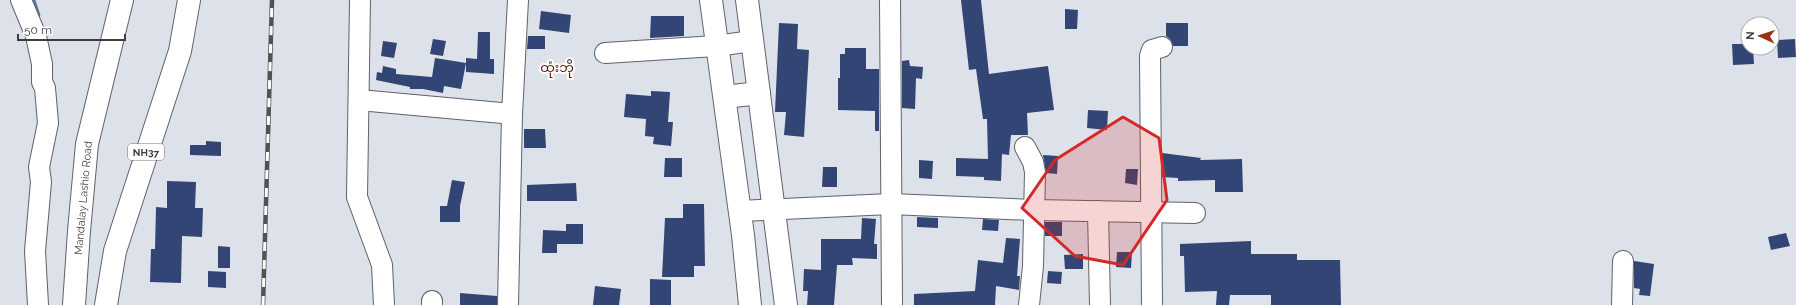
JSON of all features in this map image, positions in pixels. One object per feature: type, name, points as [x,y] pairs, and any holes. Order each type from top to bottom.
[{"type":"main road","name":"Mandalay Lashio Road","points":[[74,305],[87,144],[122,0]]},
{"type":"main road","name":"NH37","points":[[106,305],[115,251],[180,51],[189,0]]},
{"type":"main road","points":[[710,0],[740,211],[750,305]]},
{"type":"main road","points":[[747,0],[786,305]]},
{"type":"main road","points":[[724,97],[759,93]]},
{"type":"street","points":[[20,0],[36,36],[42,64],[42,82],[45,88],[48,123],[39,167],[41,182],[35,251],[38,305]]},
{"type":"street","points":[[360,0],[357,198],[382,266],[384,305]]},
{"type":"street","points":[[508,305],[512,114],[518,0]]},
{"type":"street","points":[[890,0],[890,204],[892,305]]},
{"type":"street","points":[[605,53],[716,46],[752,41]]},
{"type":"street","points":[[1137,305],[1152,305],[1150,56],[1152,50],[1162,47]]},
{"type":"street","points":[[359,100],[512,114]]},
{"type":"street","points":[[1025,147],[1033,162],[1035,172],[1033,266],[1029,305]]},
{"type":"street","points":[[740,211],[774,208],[890,204],[1033,210],[1195,213]]},
{"type":"street","points":[[1098,211],[1100,305]]},
{"type":"street","points":[[1622,305],[1623,261]]},
{"type":"highlighted area","points":[[1123,117],[1159,138],[1167,200],[1123,265],[1075,256],[1022,208],[1055,160]]},
{"type":"building","points":[[961,0],[981,0],[989,74],[1048,66],[1054,110],[1027,113],[1028,135],[1011,135],[1009,155],[1002,154],[1001,181],[984,180],[984,177],[956,176],[956,158],[988,159],[987,119],[983,119],[976,69],[969,70]]},
{"type":"building","points":[[1065,9],[1078,10],[1077,29],[1065,29]]},
{"type":"building","points":[[541,11],[571,15],[569,33],[539,29]]},
{"type":"building","points":[[651,16],[684,16],[684,36],[650,38]]},
{"type":"building","points":[[779,23],[798,24],[797,49],[809,50],[804,137],[784,135],[786,112],[775,112]]},
{"type":"building","points":[[1166,23],[1188,23],[1188,46],[1173,46],[1170,39],[1166,36]]},
{"type":"building","points":[[478,32],[490,32],[490,59],[494,59],[494,74],[466,72],[466,58],[477,59]]},
{"type":"building","points":[[528,36],[545,36],[545,49],[527,49]]},
{"type":"building","points":[[433,39],[446,41],[443,56],[430,54]]},
{"type":"building","points":[[1795,39],[1796,57],[1778,58],[1778,56],[1780,56],[1780,40]]},
{"type":"building","points":[[383,41],[397,43],[394,58],[381,56]]},
{"type":"building","points":[[1732,44],[1740,44],[1740,56],[1754,56],[1754,64],[1733,65]]},
{"type":"building","points":[[845,48],[866,48],[866,69],[879,69],[879,131],[875,131],[875,111],[838,110],[840,54],[845,54]]},
{"type":"building","points":[[435,58],[466,63],[461,89],[444,86],[443,93],[423,89],[410,89],[410,87],[376,80],[377,72],[382,73],[383,66],[396,69],[396,74],[432,77]]},
{"type":"building","points":[[909,60],[910,66],[923,67],[922,79],[916,78],[915,109],[902,108],[902,61]]},
{"type":"building","points":[[651,91],[670,92],[668,122],[673,122],[671,146],[653,144],[654,137],[645,136],[646,119],[624,117],[626,94],[651,96]]},
{"type":"building","points":[[1088,110],[1108,111],[1107,130],[1087,128]]},
{"type":"building","points":[[524,129],[545,129],[546,148],[524,148]]},
{"type":"building","points":[[206,141],[221,142],[221,156],[190,155],[190,145],[206,145]]},
{"type":"building","points":[[1162,153],[1201,158],[1200,160],[1242,159],[1243,192],[1215,192],[1215,180],[1178,181],[1178,178],[1162,177]]},
{"type":"building","points":[[1043,155],[1058,156],[1057,174],[1046,173]]},
{"type":"building","points":[[665,158],[682,158],[682,177],[664,177]]},
{"type":"building","points":[[919,160],[933,161],[932,179],[919,178]]},
{"type":"building","points":[[823,167],[837,167],[837,187],[822,187]]},
{"type":"building","points":[[1126,169],[1138,169],[1137,185],[1125,183]]},
{"type":"building","points":[[452,180],[465,182],[460,206],[460,222],[440,222],[440,206],[447,206]]},
{"type":"building","points":[[167,181],[196,182],[195,208],[203,208],[202,237],[182,236],[181,283],[150,282],[151,249],[155,249],[156,207],[167,208]]},
{"type":"building","points":[[576,183],[577,201],[527,201],[527,185]]},
{"type":"building","points":[[683,204],[704,204],[705,266],[694,266],[694,277],[662,277],[665,218],[683,218]]},
{"type":"building","points":[[917,217],[938,218],[938,228],[917,227]]},
{"type":"building","points":[[862,218],[876,219],[874,244],[877,244],[877,259],[852,258],[853,265],[837,265],[834,305],[807,305],[808,291],[803,291],[804,269],[821,270],[821,239],[861,239]]},
{"type":"building","points":[[983,219],[999,220],[998,231],[982,230]]},
{"type":"building","points":[[1045,222],[1062,222],[1062,236],[1045,236]]},
{"type":"building","points":[[566,224],[583,224],[583,244],[557,244],[557,253],[542,253],[543,230],[566,231]]},
{"type":"building","points":[[1786,233],[1790,246],[1771,250],[1768,237]]},
{"type":"building","points":[[1006,238],[1020,239],[1017,276],[1020,276],[1019,290],[996,286],[995,305],[914,305],[914,294],[975,291],[978,260],[1003,263]]},
{"type":"building","points":[[1251,241],[1251,254],[1297,254],[1297,260],[1340,260],[1341,305],[1271,305],[1271,295],[1230,295],[1229,305],[1216,305],[1217,291],[1185,292],[1184,256],[1180,256],[1180,244]]},
{"type":"building","points":[[218,246],[230,247],[230,268],[218,268]]},
{"type":"building","points":[[1117,252],[1132,252],[1131,268],[1116,267]]},
{"type":"building","points":[[1083,254],[1083,269],[1065,269],[1064,255]]},
{"type":"building","points":[[1634,261],[1654,264],[1650,296],[1639,295],[1640,289],[1634,288]]},
{"type":"building","points":[[208,271],[226,272],[226,288],[208,287]]},
{"type":"building","points":[[1048,271],[1062,272],[1061,284],[1047,283]]},
{"type":"building","points":[[650,279],[671,280],[671,305],[650,305]]},
{"type":"building","points":[[595,286],[621,289],[619,305],[593,305]]},
{"type":"building","points":[[460,293],[497,296],[497,305],[460,305]]},
{"type":"waterway","points":[[33,0],[38,15]]},
{"type":"railway","points":[[263,305],[272,0]]},
{"type":"district","name":"ထုံးဘို","points":[[557,67]]}]
